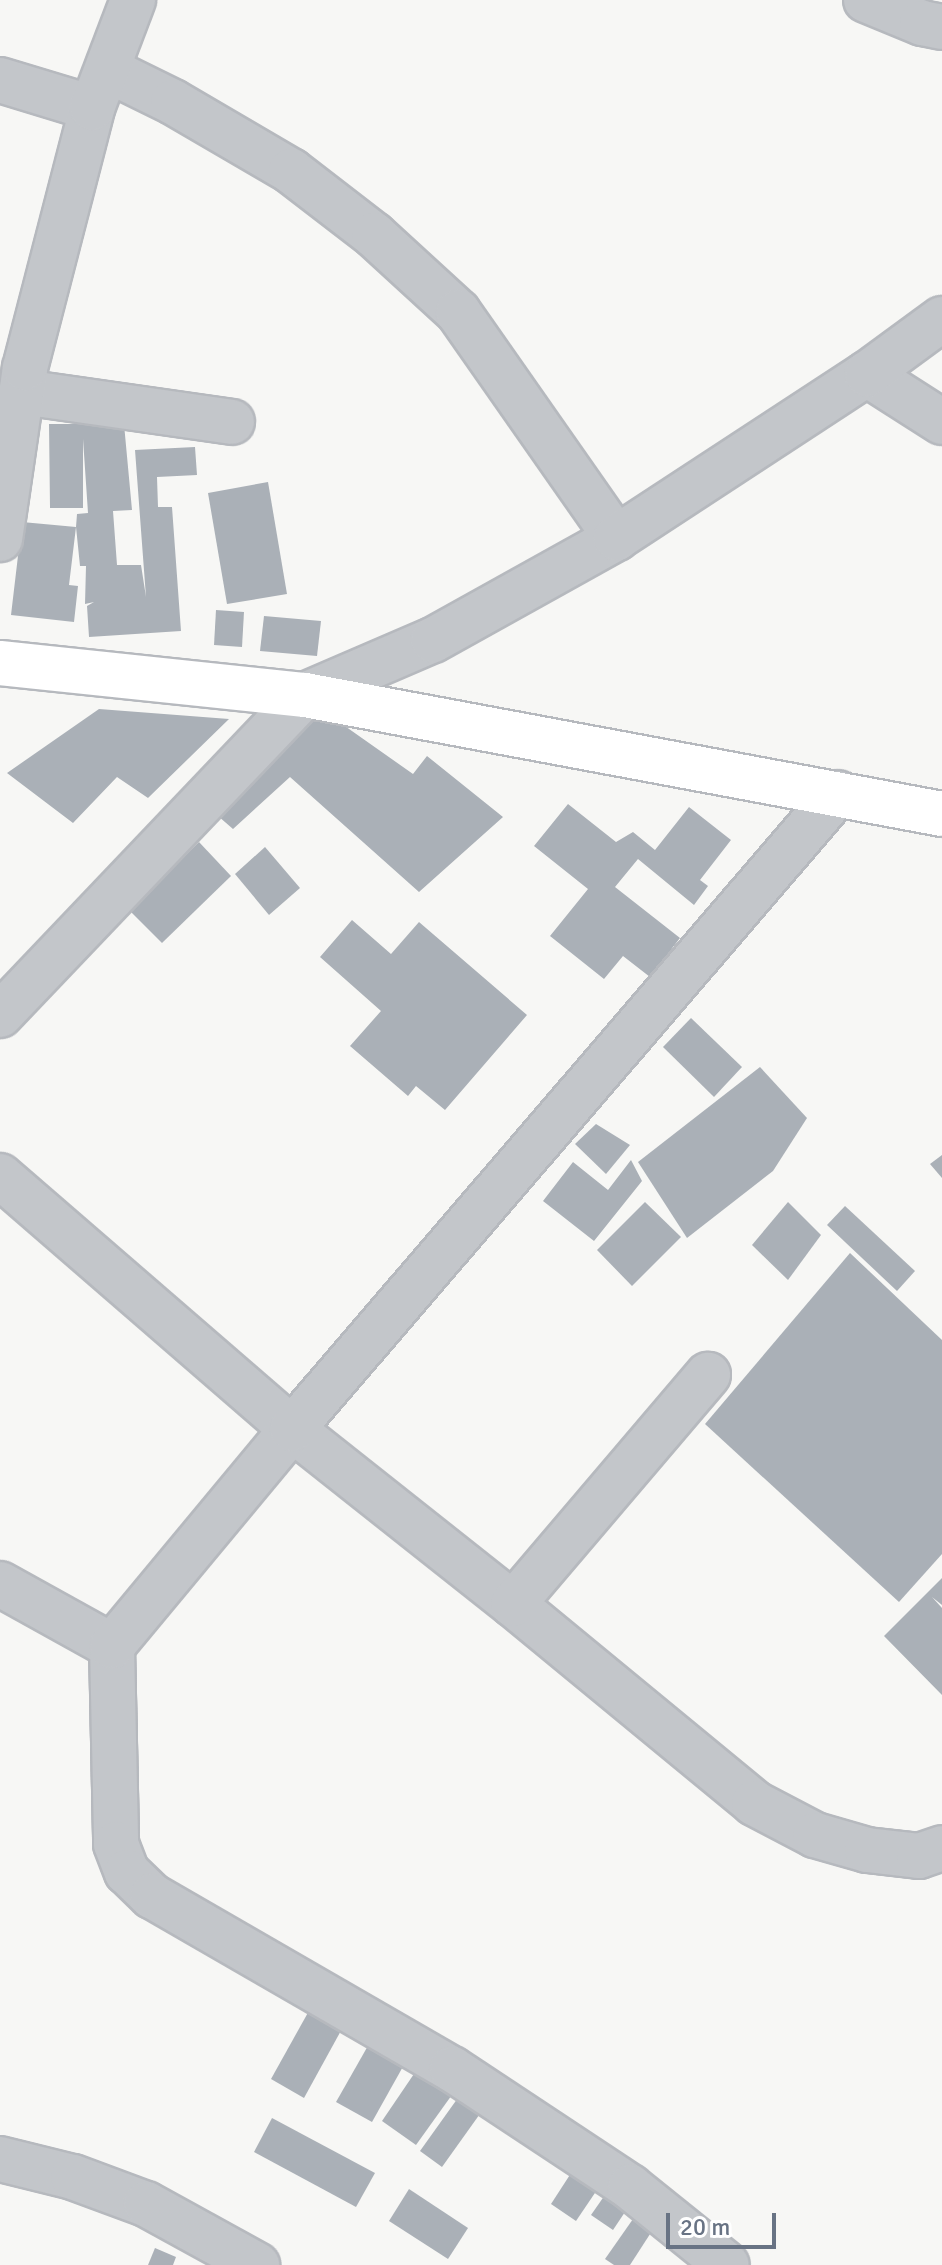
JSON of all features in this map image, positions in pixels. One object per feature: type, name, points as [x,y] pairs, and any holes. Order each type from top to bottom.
[{"type":"main road","points":[[0,663],[305,695],[942,814]]},
{"type":"street","points":[[0,539],[16,375],[100,89],[133,0]]},
{"type":"street","points":[[866,0],[922,23],[942,27]]},
{"type":"street","points":[[0,80],[100,89],[173,102],[291,171],[374,235],[458,312],[616,538]]},
{"type":"street","points":[[0,1015],[305,695],[433,640],[616,538],[867,374],[942,319]]},
{"type":"street","points":[[867,374],[942,422]]},
{"type":"street","points":[[16,375],[232,422]]},
{"type":"street","points":[[727,2265],[630,2187],[452,2069],[152,1896],[127,1872],[116,1844],[112,1646],[292,1429],[838,793]]},
{"type":"street","points":[[0,1176],[292,1429],[513,1604],[754,1803],[815,1835],[867,1850],[919,1856],[942,1848]]},
{"type":"street","points":[[513,1604],[708,1375]]},
{"type":"street","points":[[0,1584],[112,1646]]},
{"type":"street","points":[[0,2159],[73,2177],[146,2204],[257,2265]]},
{"type":"building","points":[[49,424],[124,424],[132,510],[113,511],[117,565],[141,565],[146,597],[135,450],[195,447],[197,475],[157,477],[158,507],[172,507],[181,631],[89,637],[87,606],[94,602],[85,604],[86,566],[80,566],[76,527],[77,514],[88,513],[83,439],[83,508],[50,508]]},
{"type":"building","points":[[268,482],[287,594],[227,604],[208,493]]},
{"type":"building","points":[[22,522],[76,527],[69,585],[78,586],[74,622],[11,615]]},
{"type":"building","points":[[216,610],[244,612],[242,647],[214,645]]},
{"type":"building","points":[[264,616],[321,621],[317,656],[260,651]]},
{"type":"building","points":[[315,705],[413,774],[427,756],[503,817],[419,892],[290,777],[233,829],[210,809]]},
{"type":"building","points":[[99,709],[229,719],[148,798],[117,777],[73,823],[7,773]]},
{"type":"building","points":[[568,804],[616,842],[633,832],[655,850],[689,807],[731,840],[700,880],[708,886],[694,905],[638,859],[615,887],[680,938],[650,977],[623,956],[604,979],[550,936],[588,889],[534,846]]},
{"type":"building","points":[[199,842],[231,876],[162,943],[129,910]]},
{"type":"building","points":[[265,847],[300,888],[269,915],[235,874]]},
{"type":"building","points":[[352,920],[391,954],[419,922],[527,1015],[445,1110],[416,1086],[408,1096],[350,1046],[381,1011],[320,957]]},
{"type":"building","points":[[691,1018],[742,1067],[714,1097],[663,1047]]},
{"type":"building","points":[[760,1067],[807,1118],[773,1171],[687,1238],[638,1162]]},
{"type":"building","points":[[596,1124],[630,1145],[606,1174],[575,1144]]},
{"type":"building","points":[[942,1155],[942,1178],[930,1164]]},
{"type":"building","points":[[631,1160],[642,1181],[594,1241],[543,1201],[573,1162],[608,1190]]},
{"type":"building","points":[[645,1202],[681,1237],[632,1286],[597,1250]]},
{"type":"building","points":[[788,1202],[821,1235],[788,1280],[752,1245]]},
{"type":"building","points":[[845,1206],[915,1271],[897,1291],[827,1225]]},
{"type":"building","points":[[850,1253],[942,1340],[942,1554],[899,1602],[705,1424]]},
{"type":"building","points":[[942,1578],[942,1605],[932,1597],[942,1608],[942,1695],[884,1636]]},
{"type":"building","points":[[310,2009],[343,2027],[304,2098],[271,2079]]},
{"type":"building","points":[[369,2044],[405,2063],[372,2122],[336,2102]]},
{"type":"building","points":[[418,2068],[454,2092],[416,2145],[382,2121]]},
{"type":"building","points":[[460,2095],[482,2111],[442,2167],[420,2151]]},
{"type":"building","points":[[272,2118],[375,2173],[356,2207],[254,2152]]},
{"type":"building","points":[[575,2167],[601,2184],[576,2221],[551,2204]]},
{"type":"building","points":[[614,2182],[635,2197],[613,2230],[591,2215]]},
{"type":"building","points":[[409,2189],[468,2228],[448,2259],[389,2221]]},
{"type":"building","points":[[633,2219],[652,2231],[630,2265],[614,2265],[605,2259]]},
{"type":"building","points":[[155,2248],[176,2257],[173,2265],[148,2265]]}]
